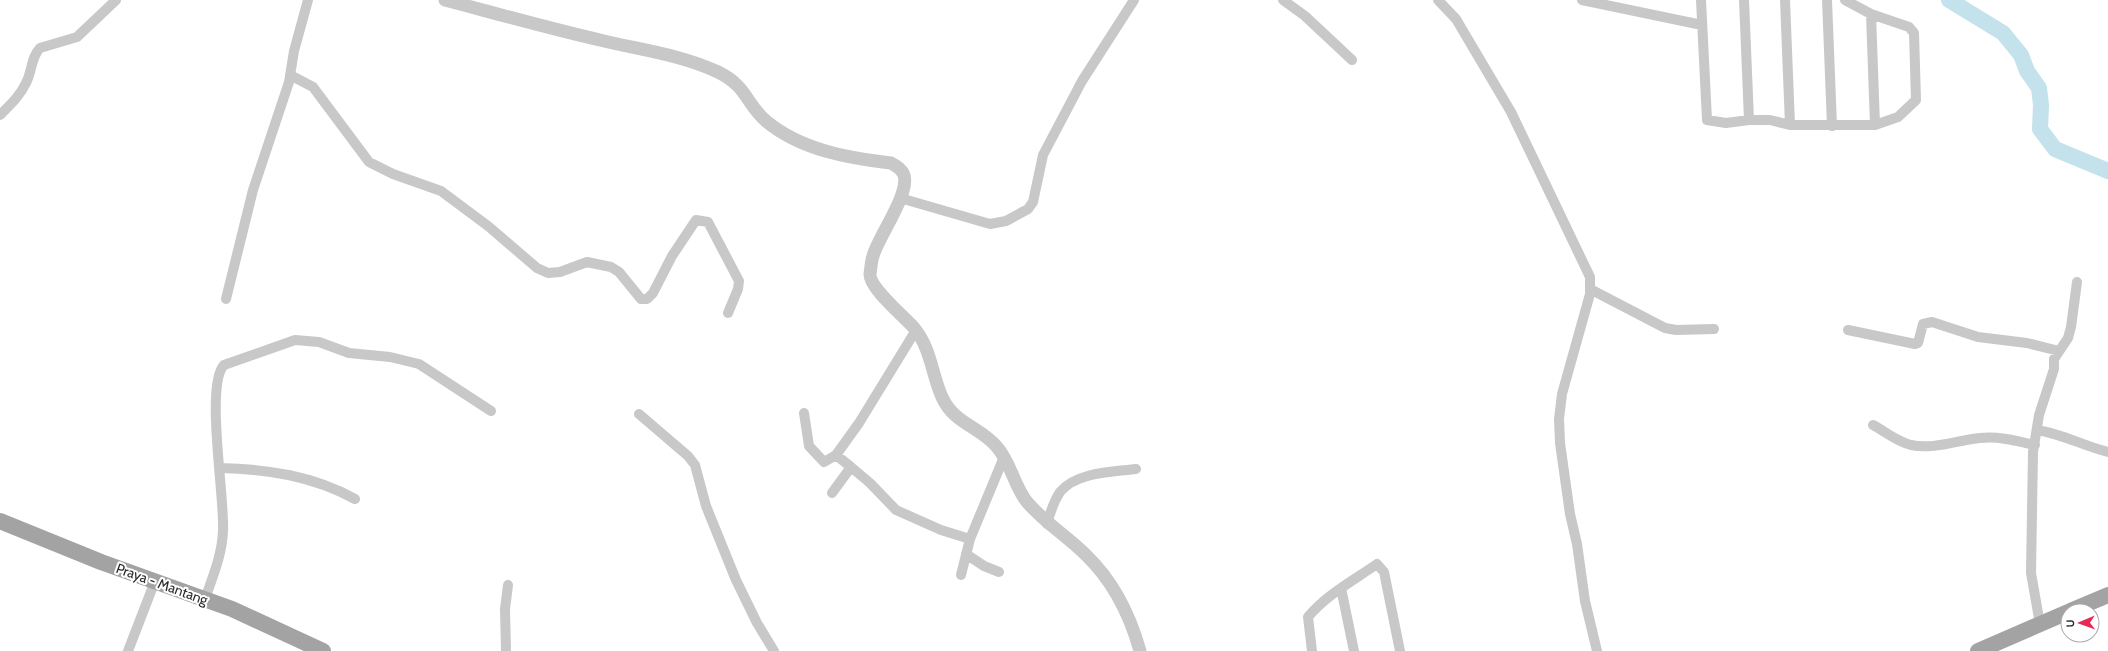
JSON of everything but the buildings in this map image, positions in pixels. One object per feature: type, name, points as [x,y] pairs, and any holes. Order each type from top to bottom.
[{"type":"main road","name":"Praya - Mantang","points":[[0,521],[101,562],[232,609],[323,651]]},
{"type":"main road","points":[[2088,603],[2108,595]]},
{"type":"main road","points":[[1978,651],[2003,645],[2040,624],[2060,615]]},
{"type":"street","points":[[0,115],[16,100],[26,83],[36,52],[40,48],[77,37],[116,0]]},
{"type":"street","points":[[226,299],[253,190],[290,75],[308,0]]},
{"type":"street","points":[[445,0],[539,25],[658,52],[718,72],[735,82],[767,121],[793,138],[831,153],[891,163],[897,166],[902,171],[905,180],[900,198],[873,255],[870,277],[876,288],[916,330],[928,352],[936,381],[947,406],[962,422],[992,442],[1004,457],[1021,495],[1047,524],[1085,554],[1104,574],[1124,608],[1140,651]]},
{"type":"street","points":[[900,198],[990,224],[1006,222],[1028,209],[1033,202],[1043,155],[1082,81],[1134,0]]},
{"type":"street","points":[[1283,0],[1305,16],[1352,60]]},
{"type":"street","points":[[1438,0],[1456,19],[1511,112],[1563,224],[1587,268],[1590,289],[1562,394],[1559,419],[1560,443],[1570,514],[1577,544],[1585,601],[1597,651]]},
{"type":"street","points":[[1582,0],[1599,2],[1702,25]]},
{"type":"street","points":[[1702,0],[1707,120],[1726,123],[1749,120],[1770,120],[1790,125],[1832,126],[1875,125],[1898,117],[1916,100],[1914,33],[1909,27],[1871,14],[1844,0]]},
{"type":"street","points":[[1744,0],[1749,120]]},
{"type":"street","points":[[1785,0],[1790,125]]},
{"type":"street","points":[[1827,0],[1832,126]]},
{"type":"street","points":[[1871,14],[1875,125]]},
{"type":"street","points":[[290,75],[313,87],[362,155],[369,162],[393,174],[441,190],[488,226],[537,268],[548,273],[560,272],[587,262],[598,263],[620,272],[641,299],[647,300],[653,293],[672,256],[696,220],[708,222],[739,281],[738,289],[728,313]]},
{"type":"street","points":[[2040,624],[2031,563],[2033,458],[2039,415],[2054,369],[2054,359],[2068,338],[2071,327],[2077,282]]},
{"type":"street","points":[[1590,289],[1665,328],[1676,330],[1714,329]]},
{"type":"street","points":[[1848,330],[1915,344],[1918,343],[1923,324],[1932,322],[1978,337],[2027,343],[2059,351]]},
{"type":"street","points":[[804,413],[811,449],[824,462],[836,455],[859,423],[916,330]]},
{"type":"street","points":[[205,599],[222,549],[223,504],[218,447],[216,384],[221,368],[232,361],[295,340],[319,342],[360,355],[390,357],[413,362],[491,411]]},
{"type":"street","points":[[639,414],[683,452],[695,465],[706,506],[736,580],[756,623],[774,651]]},
{"type":"street","points":[[1872,426],[1900,442],[1915,446],[1945,444],[1982,438],[2001,438],[2035,445]]},
{"type":"street","points":[[2037,430],[2062,436],[2083,445],[2108,452]]},
{"type":"street","points":[[836,455],[870,483],[896,510],[941,530],[970,539]]},
{"type":"street","points":[[961,575],[970,539],[1004,457]]},
{"type":"street","points":[[832,493],[850,467]]},
{"type":"street","points":[[220,468],[271,471],[316,482],[355,499]]},
{"type":"street","points":[[1047,524],[1057,497],[1067,486],[1085,478],[1136,469]]},
{"type":"street","points":[[966,554],[984,566],[999,572]]},
{"type":"street","points":[[1312,651],[1308,617],[1314,610],[1341,588],[1377,564],[1384,572],[1400,651]]},
{"type":"street","points":[[128,651],[155,581]]},
{"type":"street","points":[[506,651],[505,609],[508,585]]},
{"type":"street","points":[[1341,588],[1354,651]]},
{"type":"waterway","points":[[1949,0],[2003,33],[2021,55],[2027,71],[2039,88],[2041,105],[2040,129],[2055,149],[2108,171]]}]
